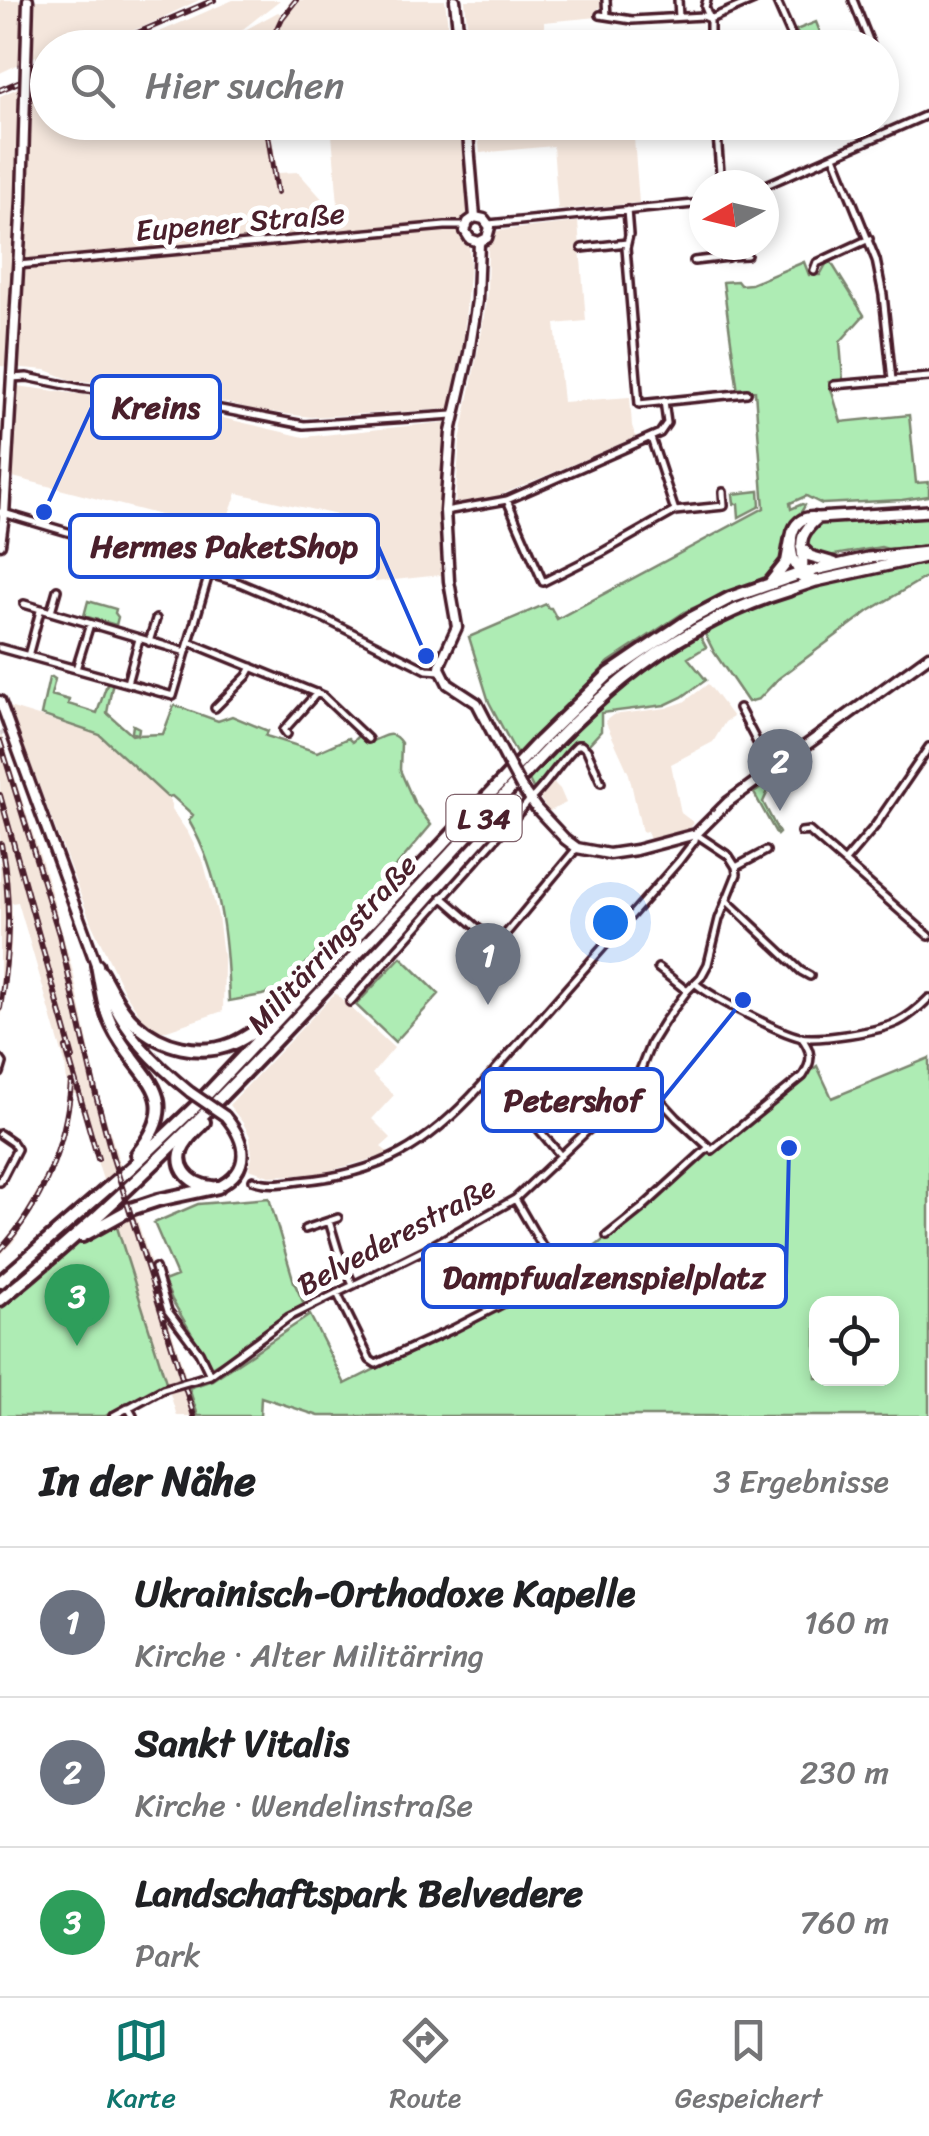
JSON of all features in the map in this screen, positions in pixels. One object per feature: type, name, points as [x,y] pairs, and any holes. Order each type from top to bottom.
[{"type":"highway","points":[[769,584],[788,562],[796,544]]},
{"type":"highway","name":"Militärringstraße","points":[[0,1282],[198,1104],[540,741],[609,674],[690,619],[730,598],[802,574]]},
{"type":"highway","name":"Militärringstraße","points":[[0,1300],[41,1267],[224,1096],[546,750],[614,684],[658,651],[702,626],[788,590]]},
{"type":"highway","name":"L 34","points":[[97,966],[136,1025],[166,1044],[199,1050],[228,1046],[282,1016]]},
{"type":"highway","name":"L 34","points":[[96,1199],[150,1138],[158,1112],[151,1082],[111,1024],[97,966]]},
{"type":"highway","name":"L 34","points":[[218,1187],[194,1183],[182,1170],[180,1161],[186,1141],[224,1096]]},
{"type":"highway","name":"L 34","points":[[41,1267],[81,1237],[132,1209],[218,1187]]},
{"type":"main road","points":[[816,581],[796,566],[792,533],[800,520],[809,516],[929,509]]},
{"type":"main road","points":[[796,544],[810,556],[837,564]]},
{"type":"main road","name":"Militärringstraße","points":[[802,574],[890,555],[929,554]]},
{"type":"main road","name":"Militärringstraße","points":[[788,590],[929,554]]},
{"type":"main road","points":[[788,590],[802,574]]},
{"type":"street","points":[[0,544],[18,265],[28,0]]},
{"type":"street","points":[[455,0],[458,30]]},
{"type":"street","points":[[606,0],[604,15],[632,20],[703,16],[710,20]]},
{"type":"street","points":[[678,0],[679,17]]},
{"type":"street","points":[[706,0],[710,30]]},
{"type":"street","points":[[710,20],[736,4],[754,0]]},
{"type":"street","points":[[776,0],[789,30]]},
{"type":"street","points":[[853,0],[865,30]]},
{"type":"street","points":[[899,127],[929,114]]},
{"type":"street","points":[[468,140],[475,217]]},
{"type":"street","points":[[717,140],[720,170]]},
{"type":"street","points":[[779,180],[870,140]]},
{"type":"street","points":[[834,156],[876,260],[884,295],[892,380]]},
{"type":"street","points":[[489,224],[689,204]]},
{"type":"street","points":[[627,210],[627,268],[639,404],[748,392]]},
{"type":"street","points":[[475,217],[484,218],[489,224],[488,236],[479,242],[467,235],[466,226],[475,217]]},
{"type":"street","name":"Eupener Straße","points":[[18,265],[466,226]]},
{"type":"street","points":[[814,270],[817,262],[827,256],[869,239]]},
{"type":"street","points":[[479,242],[478,300],[454,415],[445,510],[448,581],[457,627],[441,662],[441,672],[448,684],[480,708],[508,764],[550,824],[578,848],[619,854],[696,834],[724,805],[929,656]]},
{"type":"street","points":[[582,248],[627,244]]},
{"type":"street","points":[[694,261],[701,260]]},
{"type":"street","points":[[834,385],[929,377]]},
{"type":"street","points":[[0,378],[27,378],[163,398],[304,426],[454,415]]},
{"type":"street","points":[[445,510],[507,500],[650,437],[665,428],[664,401]]},
{"type":"street","points":[[650,437],[674,511]]},
{"type":"street","points":[[507,500],[543,582],[674,511],[724,506],[723,492]]},
{"type":"street","points":[[2,514],[268,593],[427,670],[441,672]]},
{"type":"street","points":[[0,648],[173,696],[209,574]]},
{"type":"street","points":[[51,612],[57,590]]},
{"type":"street","points":[[24,604],[186,652]]},
{"type":"street","points":[[28,656],[41,609]]},
{"type":"street","points":[[150,642],[156,619]]},
{"type":"street","points":[[76,669],[90,624]]},
{"type":"street","points":[[127,683],[139,639]]},
{"type":"street","points":[[190,642],[317,693],[368,739]]},
{"type":"street","points":[[215,708],[252,667]]},
{"type":"street","points":[[286,734],[284,730],[317,693]]},
{"type":"street","name":"L 34","points":[[0,700],[8,732],[110,1000],[138,1044],[158,1066],[224,1116],[237,1132],[243,1157],[240,1169],[218,1187]]},
{"type":"street","points":[[739,708],[772,772]]},
{"type":"street","points":[[351,740],[360,731]]},
{"type":"street","points":[[350,1002],[544,787],[558,763],[577,745],[587,750],[601,782]]},
{"type":"street","points":[[845,861],[875,826],[929,747]]},
{"type":"street","points":[[801,832],[809,831],[929,936]]},
{"type":"street","points":[[696,834],[729,856],[736,867],[766,850]]},
{"type":"street","points":[[253,1180],[276,1184],[344,1175],[370,1169],[419,1144],[474,1094],[679,862],[696,834]]},
{"type":"street","points":[[504,936],[578,848]]},
{"type":"street","name":"Belvederestraße","points":[[112,1416],[163,1390],[210,1374],[285,1320],[515,1199],[611,1112],[634,1086],[655,1036],[708,964],[736,867]]},
{"type":"street","points":[[442,897],[496,944]]},
{"type":"street","points":[[726,900],[810,976]]},
{"type":"street","points":[[658,968],[687,990]]},
{"type":"street","points":[[695,983],[801,1037],[820,1038],[889,1026],[906,1018],[929,998]]},
{"type":"street","points":[[606,1236],[803,1076],[810,1053],[801,1037]]},
{"type":"street","points":[[810,1053],[820,1038]]},
{"type":"street","points":[[0,1060],[0,1073]]},
{"type":"street","points":[[639,1077],[710,1148]]},
{"type":"street","points":[[530,1119],[562,1156]]},
{"type":"street","points":[[0,1134],[16,1149],[0,1182]]},
{"type":"street","points":[[337,1293],[370,1360],[376,1364],[559,1275],[515,1199]]},
{"type":"street","points":[[305,1229],[338,1218]]},
{"type":"street","points":[[329,1221],[354,1285]]},
{"type":"street","points":[[154,1268],[168,1311],[199,1352],[210,1374]]},
{"type":"street","points":[[128,1406],[133,1416]]},
{"type":"shaded area","points":[[0,0],[199,0],[134,30],[30,30],[30,59],[0,73]]},
{"type":"shaded area","points":[[233,0],[280,0],[242,30],[164,30]]},
{"type":"shaded area","points":[[292,0],[445,0],[448,30],[245,30],[278,12],[281,14]]},
{"type":"shaded area","points":[[465,0],[603,0],[598,17],[544,22],[544,30],[468,30]]},
{"type":"shaded area","points":[[30,83],[30,140],[272,140],[278,173],[298,172],[325,202],[328,229],[340,227],[332,140],[461,140],[470,215],[461,228],[469,245],[470,262],[463,344],[449,409],[311,417],[260,411],[168,389],[71,380],[46,370],[0,366],[0,96]]},
{"type":"shaded area","points":[[479,140],[634,140],[639,203],[558,210],[553,146],[480,153]]},
{"type":"shaded area","points":[[578,222],[586,321],[555,324],[563,402],[630,397],[636,437],[496,497],[455,503],[460,441],[487,292],[488,243],[497,231]]},
{"type":"shaded area","points":[[17,386],[176,407],[304,437],[447,422],[439,520],[441,575],[375,582],[369,522],[237,493],[222,531],[13,477]]},
{"type":"shaded area","points":[[708,684],[733,717],[725,722],[713,742],[671,764],[681,813],[694,823],[690,828],[650,840],[647,831],[642,832],[629,774],[605,721],[613,715],[684,702]]},
{"type":"shaded area","points":[[9,707],[100,735],[169,797],[172,810],[204,864],[218,916],[224,964],[223,1011],[161,1032],[143,1019],[125,993],[92,925]]},
{"type":"shaded area","points":[[0,731],[73,972],[100,1100],[198,1416],[177,1416],[76,1094],[54,1168],[35,1208],[0,1255],[0,1247],[24,1215],[50,1166],[68,1093],[65,1063],[18,902],[12,903],[11,949],[0,1024]]},
{"type":"shaded area","points":[[553,782],[566,803],[548,812],[539,796]]},
{"type":"shaded area","points":[[335,993],[394,1048],[372,1074],[394,1095],[372,1119],[391,1138],[381,1147],[390,1154],[318,1174],[269,1176],[249,1169],[250,1136],[229,1105]]},
{"type":"green space","points":[[816,22],[819,30],[796,30]]},
{"type":"green space","points":[[829,259],[864,315],[840,342],[843,380],[829,382],[841,422],[909,415],[916,483],[929,482],[929,496],[822,504],[806,496],[790,503],[791,509],[805,505],[790,526],[781,561],[772,574],[686,611],[609,662],[517,755],[489,702],[469,637],[546,604],[557,619],[764,508],[755,391],[738,392],[723,282],[751,284],[804,262],[809,275],[820,275]]},
{"type":"green space","points":[[759,491],[760,506],[739,517],[733,494]]},
{"type":"green space","points":[[929,516],[929,545],[881,547],[823,557],[812,555],[804,546],[805,534],[819,523]]},
{"type":"green space","points":[[929,561],[929,575],[869,611],[778,679],[759,699],[748,702],[704,632],[814,588]]},
{"type":"green space","points":[[88,601],[116,609],[116,625],[84,616]]},
{"type":"green space","points":[[699,634],[706,647],[688,658],[706,680],[665,705],[601,713],[601,731],[588,745],[583,741],[568,750],[535,792],[527,776],[588,714],[656,659]]},
{"type":"green space","points":[[52,677],[55,679],[51,695],[97,713],[108,681],[113,681],[107,713],[132,735],[137,734],[132,732],[133,725],[139,728],[138,735],[163,734],[174,705],[218,721],[232,716],[268,731],[266,736],[317,752],[348,738],[352,742],[362,736],[369,742],[394,736],[401,743],[400,770],[414,802],[431,825],[283,988],[229,1001],[220,908],[208,863],[189,821],[193,815],[172,796],[167,797],[100,735],[41,715]]},
{"type":"green space","points":[[776,777],[784,790],[768,791],[763,802],[777,835],[754,793]]},
{"type":"green space","points":[[401,957],[439,994],[395,1042],[356,1005]]},
{"type":"green space","points":[[929,1058],[929,1416],[319,1416],[261,1397],[260,1416],[198,1416],[189,1388],[212,1380],[310,1315],[345,1384],[553,1280],[671,1186],[706,1152],[712,1152],[817,1066],[832,1098]]},
{"type":"green space","points":[[269,1198],[304,1304],[211,1367],[164,1281],[177,1276],[154,1223],[198,1204]]},
{"type":"green space","points":[[115,1221],[167,1385],[105,1416],[0,1416],[0,1308],[79,1242]]},
{"type":"tunnel","points":[[0,734],[4,732]]},
{"type":"railway","points":[[145,30],[214,0]]},
{"type":"railway","points":[[276,30],[296,0]]},
{"type":"railway","points":[[0,90],[30,77]]},
{"type":"railway","points":[[269,140],[277,193]]},
{"type":"railway","points":[[0,741],[59,934],[112,1155],[194,1416]]},
{"type":"railway","points":[[0,795],[73,1058]]},
{"type":"railway","points":[[0,1008],[8,926],[1,844]]},
{"type":"railway","points":[[66,1048],[98,1159]]},
{"type":"railway","points":[[0,1250],[28,1214],[49,1173],[64,1129],[71,1083]]},
{"type":"place","name":"Kreins","points":[[44,512]]},
{"type":"place","name":"Hermes PaketShop","points":[[426,656]]},
{"type":"place","name":"Sankt Vitalis","points":[[780,811]]},
{"type":"place","name":"Petershof","points":[[743,1000]]},
{"type":"place","name":"Ukrainisch-Orthodoxe Kapelle","points":[[488,1005]]},
{"type":"place","name":"Dampfwalzenspielplatz","points":[[789,1148]]},
{"type":"place","name":"Landschaftspark Belvedere","points":[[77,1346]]}]
